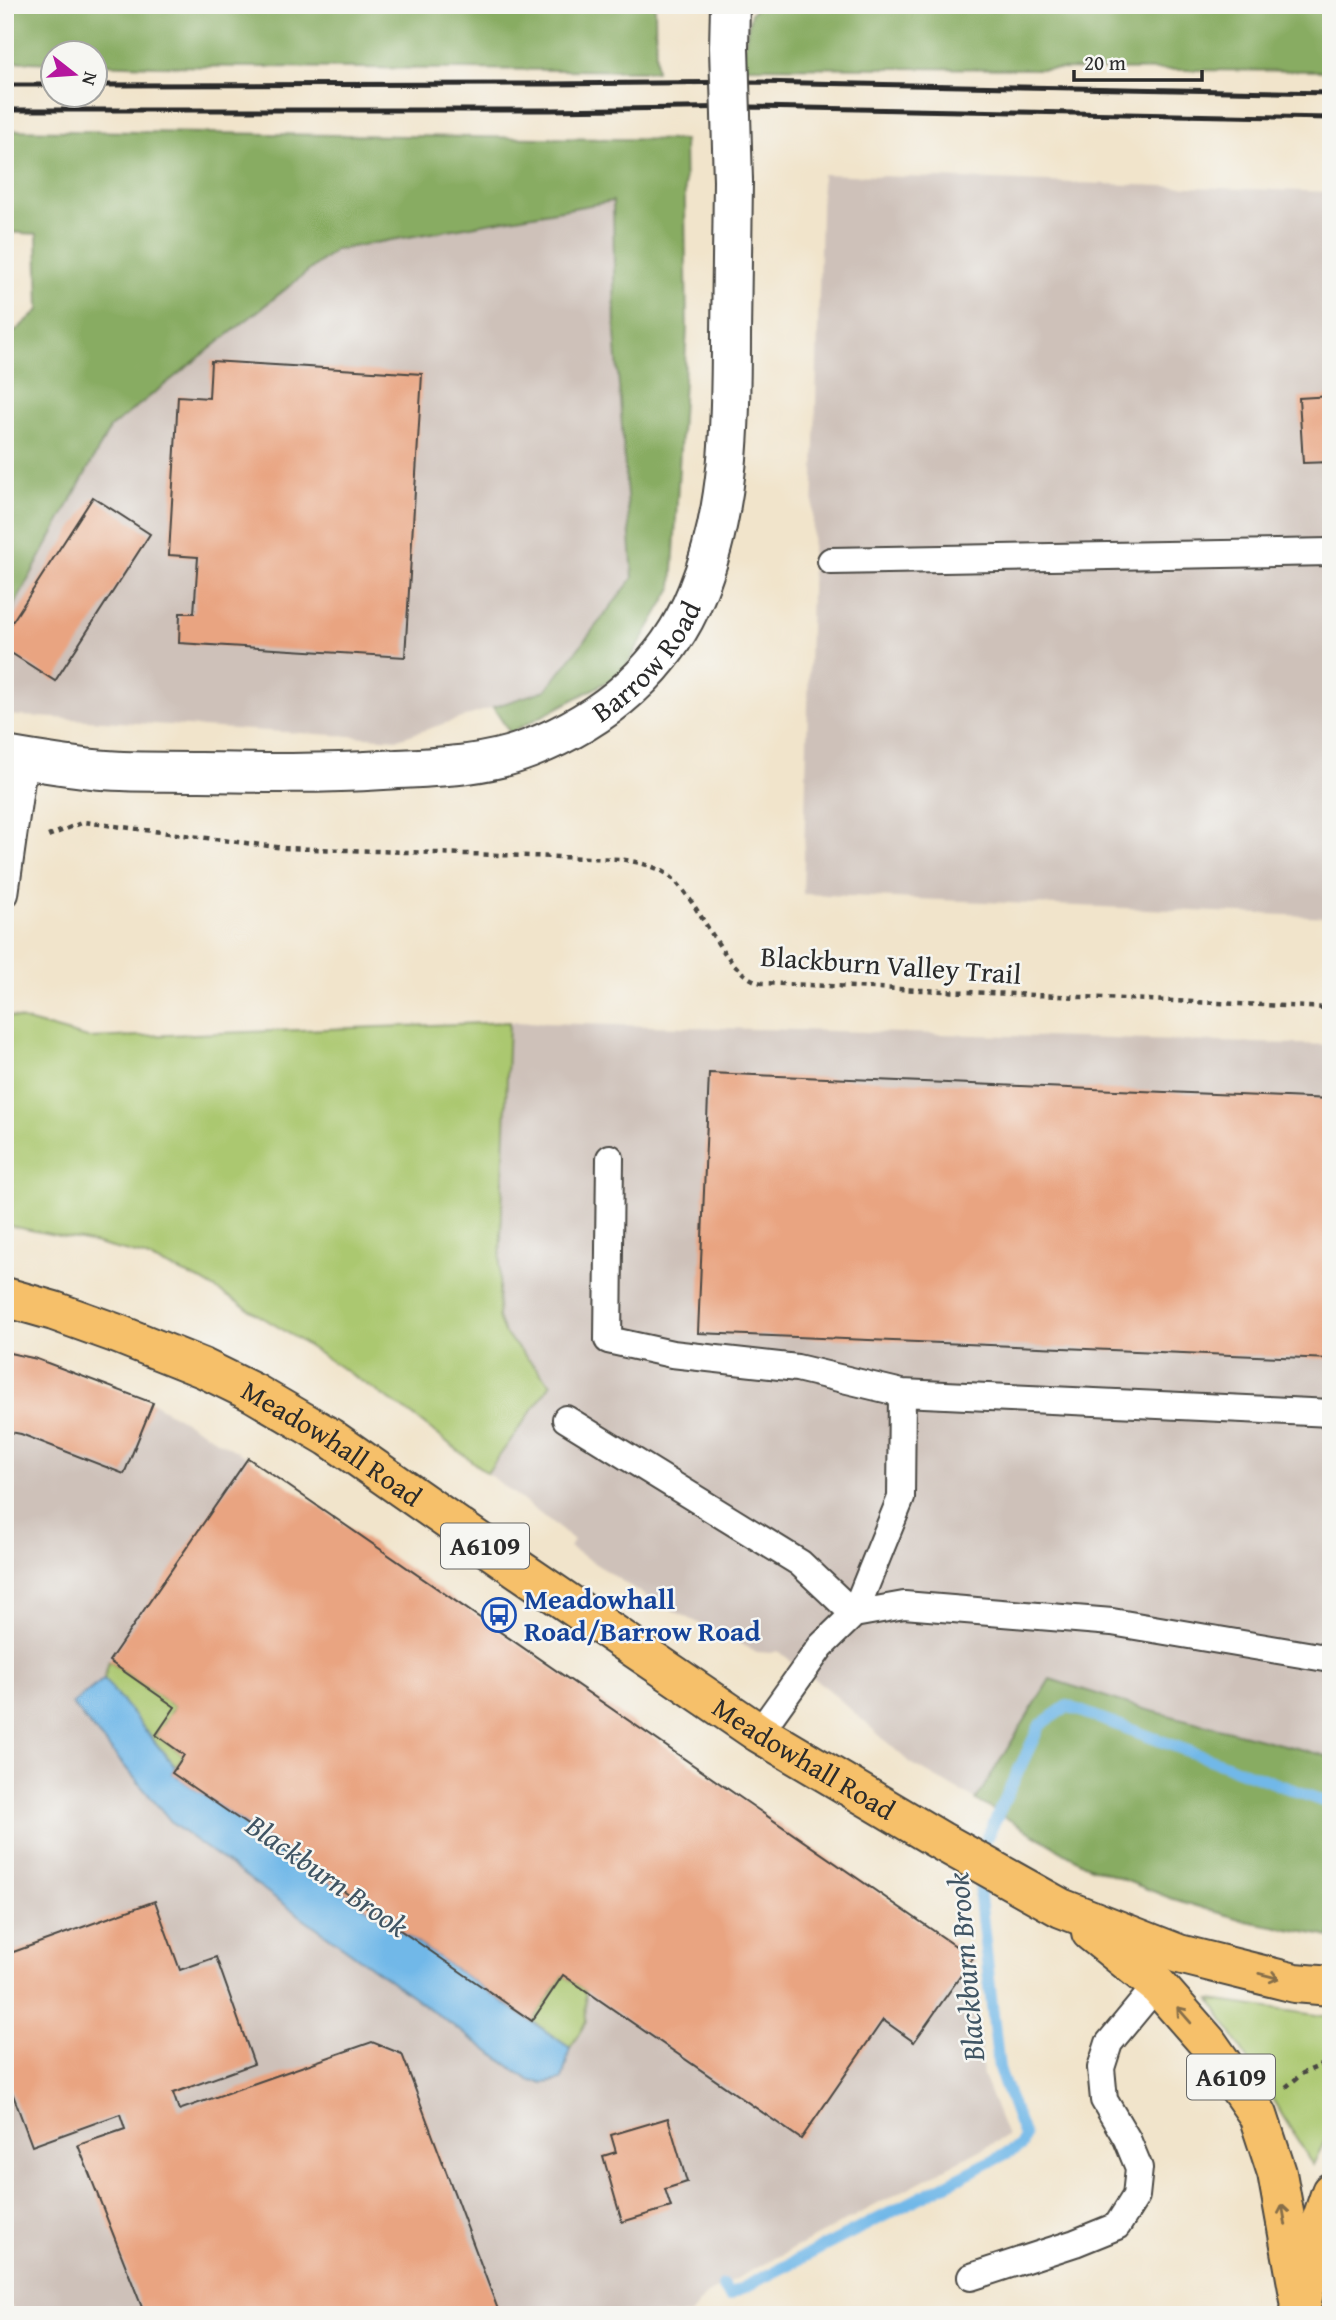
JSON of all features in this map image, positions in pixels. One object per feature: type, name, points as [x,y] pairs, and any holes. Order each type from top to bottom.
[{"type":"main road","name":"Meadowhall Road","points":[[5,1297],[118,1334],[203,1368],[264,1399],[329,1437],[759,1733],[941,1842],[1060,1908],[1180,1954],[1295,1983],[1331,1986]]},
{"type":"main road","name":"Meadowhall Road","points":[[1060,1908],[1157,1984],[1207,2042],[1258,2115],[1277,2173],[1300,2310]]},
{"type":"main road","points":[[1300,2310],[1318,2230],[1331,2192]]},
{"type":"street","name":"Barrow Road","points":[[15,757],[95,769],[289,774],[456,765],[495,759],[528,749],[582,723],[633,687],[657,661],[684,621],[708,556],[719,511],[731,416],[733,181],[730,5]]},
{"type":"lane","points":[[831,561],[1331,552]]},
{"type":"lane","points":[[5,894],[15,757]]},
{"type":"lane","points":[[610,1158],[608,1340],[672,1354],[797,1368],[902,1393],[1331,1413]]},
{"type":"lane","points":[[759,1733],[821,1646],[853,1614],[901,1498],[902,1393]]},
{"type":"lane","points":[[566,1419],[800,1563],[853,1614]]},
{"type":"lane","points":[[853,1614],[904,1605],[1112,1622],[1331,1659]]},
{"type":"lane","points":[[971,2277],[1075,2243],[1117,2226],[1136,2196],[1139,2168],[1127,2139],[1104,2100],[1101,2068],[1109,2043],[1157,1984]]},
{"type":"path","name":"Blackburn Valley Trail","points":[[85,822],[285,848],[605,857],[638,862],[666,873],[739,971],[762,983],[1331,1008]]},
{"type":"path","points":[[1258,2115],[1303,2073],[1331,2062]]},
{"type":"shaded area","points":[[822,174],[1331,192],[1331,917],[803,894]]},
{"type":"shaded area","points":[[614,200],[615,332],[633,578],[552,688],[398,739],[5,715],[5,623],[110,428],[335,250]]},
{"type":"shaded area","points":[[509,1022],[1331,1045],[1331,1757],[1144,1709],[1051,1679],[976,1800],[909,1762],[828,1689],[778,1651],[757,1652],[650,1599],[569,1547],[574,1540],[487,1473],[551,1384],[504,1333],[498,1318]]},
{"type":"shaded area","points":[[5,1352],[37,1359],[153,1403],[248,1458],[973,1958],[983,2076],[1007,2136],[707,2294],[690,2315],[15,2315],[5,2294]]},
{"type":"green space","points":[[5,5],[655,5],[656,71],[108,64],[108,38],[38,38],[38,62],[5,61]]},
{"type":"green space","points":[[760,5],[1331,5],[1331,71],[740,67],[751,13]]},
{"type":"green space","points":[[5,130],[684,140],[687,329],[672,588],[622,674],[510,733],[493,707],[546,690],[633,578],[615,332],[613,201],[335,250],[110,428],[5,623],[5,343],[39,310],[37,234],[5,232]]},
{"type":"green space","points":[[5,1015],[88,1038],[509,1022],[498,1318],[504,1333],[551,1384],[487,1473],[411,1414],[285,1331],[202,1281],[144,1256],[5,1225]]},
{"type":"green space","points":[[109,1661],[175,1707],[156,1735],[184,1755],[175,1767],[104,1679]]},
{"type":"green space","points":[[1050,1679],[1144,1709],[1331,1757],[1331,1937],[1246,1921],[1170,1898],[1084,1864],[976,1800]]},
{"type":"green space","points":[[563,1975],[585,1990],[586,2022],[570,2048],[532,2021]]},
{"type":"green space","points":[[1211,2000],[1331,2017],[1331,2128],[1313,2165]]},
{"type":"water","points":[[104,1679],[175,1767],[172,1773],[570,2048],[562,2080],[545,2083],[530,2081],[174,1825],[72,1704]]},
{"type":"building","points":[[211,361],[422,374],[405,657],[179,643],[180,613],[194,613],[198,557],[169,555],[178,396],[209,398]]},
{"type":"building","points":[[1331,396],[1331,462],[1303,463],[1299,398]]},
{"type":"building","points":[[93,497],[150,534],[55,681],[5,649],[5,633]]},
{"type":"building","points":[[709,1073],[1331,1099],[1331,1359],[698,1333]]},
{"type":"building","points":[[5,1352],[37,1359],[153,1403],[124,1474],[21,1434],[5,1431]]},
{"type":"building","points":[[248,1458],[973,1958],[914,2042],[883,2020],[801,2139],[563,1975],[532,2021],[172,1773],[184,1755],[156,1735],[175,1707],[109,1661]]},
{"type":"building","points":[[155,1901],[180,1970],[216,1957],[254,2064],[173,2093],[179,2110],[372,2042],[402,2054],[500,2315],[145,2315],[78,2145],[125,2129],[120,2114],[32,2146],[5,2073],[5,1955]]},
{"type":"building","points":[[668,2118],[687,2182],[665,2189],[671,2207],[622,2222],[603,2156],[616,2152],[611,2135]]},
{"type":"waterway","name":"Blackburn Brook","points":[[723,2286],[729,2295],[1021,2146],[1024,2136],[999,2069],[980,1898],[983,1846],[1040,1725],[1067,1706],[1331,1804]]},
{"type":"railway","points":[[108,85],[753,82],[1331,93]]},
{"type":"railway","points":[[5,85],[38,85]]},
{"type":"railway","points":[[5,110],[551,110],[751,107],[1331,118]]},
{"type":"place","name":"Meadowhall Road/Barrow Road","points":[[499,1615]]}]
